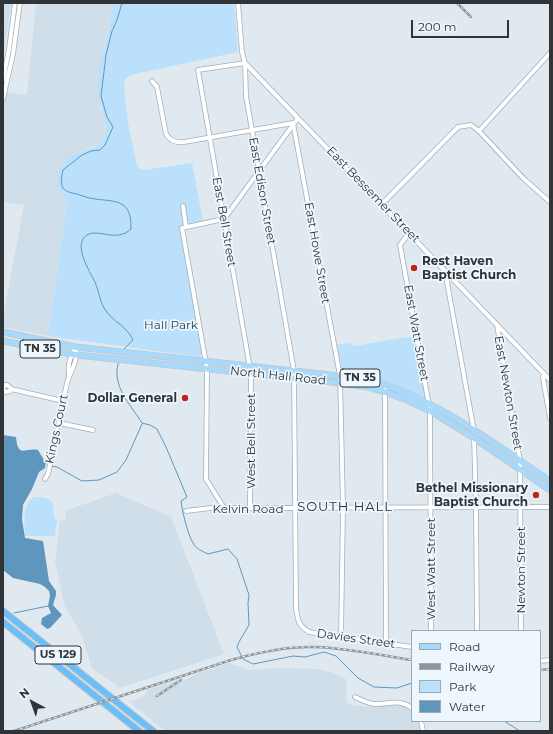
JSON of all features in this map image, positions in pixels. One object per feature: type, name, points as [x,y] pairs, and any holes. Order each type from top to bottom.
[{"type":"highway","name":"US 129","points":[[3,611],[153,731]]},
{"type":"highway","name":"US 129","points":[[3,622],[139,731]]},
{"type":"main road","name":"North Hall Road","points":[[3,332],[76,347],[367,379],[385,384],[429,403],[474,430],[550,481]]},
{"type":"main road","name":"North Hall Road","points":[[3,341],[74,355],[367,387],[407,400],[430,412],[474,438],[550,490]]},
{"type":"street","points":[[3,80],[15,3]]},
{"type":"street","points":[[3,99],[13,54],[20,3]]},
{"type":"street","name":"East Edison Street","points":[[238,3],[242,52],[245,63],[246,96],[251,129],[295,378],[296,608],[297,619],[301,626]]},
{"type":"street","points":[[479,131],[550,53]]},
{"type":"street","name":"East Bell Street","points":[[245,63],[198,70],[251,374]]},
{"type":"street","name":"East Bessemer Street","points":[[245,63],[550,380]]},
{"type":"street","points":[[152,81],[157,87],[164,129],[168,138],[171,140],[179,142],[293,122]]},
{"type":"street","points":[[184,227],[224,219],[293,122],[298,118]]},
{"type":"street","name":"East Howe Street","points":[[293,122],[340,376],[343,508],[341,637]]},
{"type":"street","points":[[382,204],[458,127],[472,125],[550,202]]},
{"type":"street","points":[[183,206],[184,227],[207,369],[206,478],[224,508]]},
{"type":"street","name":"East Watt Street","points":[[409,233],[400,245],[430,412]]},
{"type":"street","points":[[447,274],[447,282],[474,430],[476,507],[476,630]]},
{"type":"street","name":"East Newton Street","points":[[497,324],[520,461]]},
{"type":"street","name":"Kings Court","points":[[45,479],[69,378],[72,372],[76,347]]},
{"type":"street","points":[[544,373],[543,378],[550,418]]},
{"type":"street","name":"West Bell Street","points":[[250,508],[251,374]]},
{"type":"street","points":[[385,384],[386,643]]},
{"type":"street","points":[[3,388],[5,392],[11,389],[64,401]]},
{"type":"street","name":"West Watt Street","points":[[430,412],[431,630]]},
{"type":"street","points":[[59,423],[93,430]]},
{"type":"street","name":"Newton Street","points":[[520,461],[521,630]]},
{"type":"street","name":"Kelvin Road","points":[[186,511],[224,508],[296,509],[550,507]]},
{"type":"street","name":"Davies Street","points":[[301,626],[309,632],[411,647]]},
{"type":"street","points":[[355,697],[374,704],[395,702],[411,708]]},
{"type":"shaded area","points":[[3,3],[11,3],[3,60]]},
{"type":"shaded area","points":[[36,3],[113,3],[103,54],[100,108],[105,118],[106,133],[103,140],[99,144],[74,154],[60,194],[67,203],[48,336],[3,327],[3,317],[24,205],[3,202],[3,92],[27,95]]},
{"type":"shaded area","points":[[116,493],[171,517],[224,654],[120,688],[92,668],[81,634],[65,607],[55,562],[60,520],[65,521],[67,510]]},
{"type":"shaded area","points":[[229,663],[248,670],[280,668],[317,669],[334,673],[346,679],[346,701],[350,705],[376,707],[393,704],[404,706],[411,710],[411,722],[419,722],[420,731],[165,731],[129,702],[145,696],[147,690],[176,680],[179,683],[196,674]]},
{"type":"green space","name":"Hall Park","points":[[113,3],[234,3],[238,52],[135,74],[125,79],[124,86],[128,123],[137,165],[140,169],[144,170],[192,163],[203,221],[180,226],[202,351],[202,354],[199,357],[48,336],[67,203],[59,188],[58,176],[63,164],[69,158],[95,146],[101,142],[105,136],[106,126],[99,96],[98,84]]},
{"type":"green space","points":[[406,337],[415,337],[425,398],[382,380],[342,373],[337,345],[347,343],[355,346]]},
{"type":"green space","points":[[34,497],[44,498],[53,502],[54,518],[57,520],[55,536],[25,536],[25,510],[27,505]]},
{"type":"water","points":[[3,435],[16,437],[18,448],[20,450],[38,450],[46,461],[45,468],[39,472],[23,505],[22,519],[25,538],[43,541],[49,581],[56,591],[53,605],[62,615],[50,628],[47,629],[41,624],[42,618],[51,613],[48,606],[50,595],[49,591],[40,584],[13,578],[3,570]]},
{"type":"waterway","points":[[122,3],[112,31],[106,55],[101,96],[107,117],[113,127],[105,145],[100,150],[91,151],[82,155],[63,170],[61,181],[63,188],[67,191],[94,199],[117,202],[123,205],[127,210],[130,218],[131,229],[119,235],[92,233],[83,239],[81,245],[86,265],[95,282],[104,308],[108,314],[127,331],[133,340],[124,349]]},
{"type":"waterway","points":[[119,361],[117,370],[119,386],[142,423],[157,429],[187,497],[181,501],[189,534],[194,545],[208,554],[228,549],[237,559],[249,595],[249,625],[237,647],[243,659],[253,664],[293,656],[305,657],[324,652],[336,656],[358,678],[374,687],[397,688],[411,683]]},
{"type":"waterway","points":[[51,466],[57,467],[82,481],[99,480],[117,472],[126,460],[142,424]]},
{"type":"waterway","points":[[14,613],[48,606]]},
{"type":"waterway","points":[[506,722],[520,731]]},
{"type":"railway","points":[[457,3],[471,17]]},
{"type":"railway","points":[[14,731],[231,660],[273,650],[294,647],[327,648],[364,652],[411,660]]},
{"type":"railway","points":[[541,670],[550,669]]},
{"type":"railway","points":[[157,696],[181,680]]},
{"type":"place","name":"Rest Haven Baptist Church","points":[[414,268]]},
{"type":"place","name":"Dollar General","points":[[185,398]]},
{"type":"place","name":"Bethel Missionary Baptist Church","points":[[536,495]]},
{"type":"district","name":"SOUTH HALL","points":[[345,507]]}]
